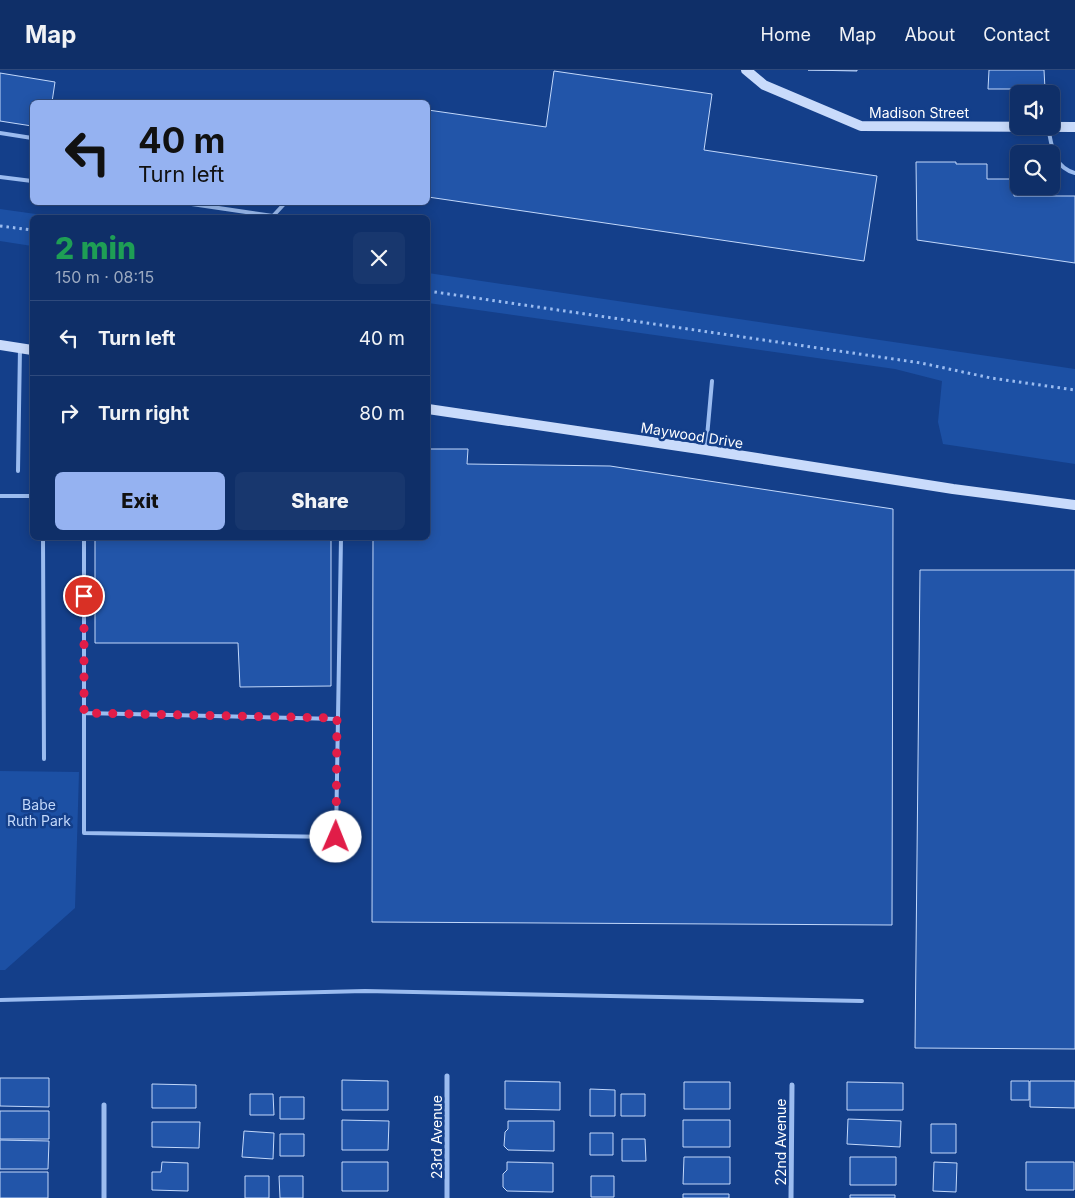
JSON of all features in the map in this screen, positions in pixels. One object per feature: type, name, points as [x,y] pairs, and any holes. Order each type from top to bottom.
[{"type":"street","name":"Madison Street","points":[[746,70],[764,85],[861,126],[1010,127]]},
{"type":"street","name":"Madison Street","points":[[1060,127],[1075,127]]},
{"type":"street","points":[[0,345],[30,350]]},
{"type":"street","name":"Maywood Drive","points":[[430,409],[953,489],[1075,505]]},
{"type":"street","name":"23rd Avenue","points":[[447,1076],[447,1198]]},
{"type":"street","name":"22nd Avenue","points":[[791,1198],[792,1085]]},
{"type":"street","points":[[104,1105],[104,1198]]},
{"type":"lane","points":[[0,133],[30,138]]},
{"type":"lane","points":[[1050,135],[1054,158],[1067,171],[1075,173]]},
{"type":"lane","points":[[0,176],[30,181]]},
{"type":"lane","points":[[198,205],[266,215]]},
{"type":"lane","points":[[274,215],[283,205]]},
{"type":"lane","points":[[18,471],[20,348]]},
{"type":"lane","points":[[706,450],[712,382]]},
{"type":"lane","points":[[0,496],[30,496]]},
{"type":"lane","points":[[43,540],[44,759]]},
{"type":"lane","points":[[84,540],[84,833],[336,837],[341,540]]},
{"type":"lane","points":[[84,713],[337,718]]},
{"type":"lane","points":[[0,1000],[365,991],[862,1001]]},
{"type":"path","points":[[0,226],[30,230]]},
{"type":"path","points":[[430,291],[921,363],[991,378],[1075,390]]},
{"type":"green space","points":[[0,209],[43,215],[30,215],[30,246],[0,241]]},
{"type":"green space","points":[[430,273],[1075,369],[1075,464],[943,444],[938,422],[942,381],[895,369],[430,303]]},
{"type":"green space","name":"Babe Ruth Park","points":[[0,771],[79,772],[75,908],[5,970],[0,970]]},
{"type":"building","points":[[808,70],[857,70],[857,71]]},
{"type":"building","points":[[989,70],[1044,70],[1045,85],[1010,85],[1010,89],[988,89]]},
{"type":"building","points":[[554,71],[712,94],[704,150],[877,176],[864,261],[430,197],[430,110],[546,127]]},
{"type":"building","points":[[0,73],[55,82],[52,100],[30,100],[30,126],[0,121]]},
{"type":"building","points":[[916,162],[987,164],[987,179],[1010,179],[1010,195],[1075,196],[1075,263],[917,240]]},
{"type":"building","points":[[430,449],[468,449],[467,464],[610,466],[893,509],[892,925],[372,922],[373,540],[430,540]]},
{"type":"building","points":[[95,540],[331,540],[331,686],[240,687],[238,643],[95,643]]},
{"type":"building","points":[[920,570],[1075,570],[1075,1049],[915,1048]]},
{"type":"building","points":[[0,1078],[49,1078],[49,1107],[0,1106]]},
{"type":"building","points":[[342,1080],[388,1081],[388,1110],[342,1110]]},
{"type":"building","points":[[505,1081],[560,1082],[560,1110],[505,1109]]},
{"type":"building","points":[[1011,1081],[1029,1081],[1029,1100],[1011,1100]]},
{"type":"building","points":[[1030,1081],[1075,1081],[1075,1108],[1030,1107]]},
{"type":"building","points":[[684,1082],[730,1082],[730,1109],[684,1109]]},
{"type":"building","points":[[847,1082],[903,1083],[903,1110],[847,1110]]},
{"type":"building","points":[[152,1084],[196,1085],[196,1108],[152,1108]]},
{"type":"building","points":[[590,1089],[615,1090],[615,1116],[590,1116]]},
{"type":"building","points":[[250,1094],[273,1094],[274,1115],[250,1115]]},
{"type":"building","points":[[621,1094],[645,1094],[645,1116],[621,1116]]},
{"type":"building","points":[[280,1097],[304,1097],[304,1119],[280,1119]]},
{"type":"building","points":[[0,1111],[49,1111],[49,1139],[0,1139]]},
{"type":"building","points":[[848,1119],[901,1121],[900,1147],[847,1144]]},
{"type":"building","points":[[342,1120],[389,1121],[388,1150],[342,1150]]},
{"type":"building","points":[[683,1120],[730,1120],[730,1147],[683,1147]]},
{"type":"building","points":[[508,1121],[554,1121],[554,1151],[508,1150],[504,1146]]},
{"type":"building","points":[[152,1122],[200,1122],[199,1148],[152,1147]]},
{"type":"building","points":[[931,1124],[956,1124],[956,1153],[931,1153]]},
{"type":"building","points":[[244,1131],[274,1133],[273,1159],[242,1157]]},
{"type":"building","points":[[590,1133],[613,1133],[613,1155],[590,1155]]},
{"type":"building","points":[[280,1134],[304,1134],[304,1156],[280,1156]]},
{"type":"building","points":[[622,1139],[645,1139],[646,1161],[622,1161]]},
{"type":"building","points":[[0,1140],[49,1141],[48,1169],[0,1169]]},
{"type":"building","points":[[684,1157],[730,1157],[730,1184],[683,1184]]},
{"type":"building","points":[[850,1157],[896,1157],[896,1185],[850,1185]]},
{"type":"building","points":[[162,1162],[188,1163],[188,1191],[152,1190],[152,1172],[161,1172]]},
{"type":"building","points":[[342,1162],[388,1162],[388,1191],[342,1191]]},
{"type":"building","points":[[507,1162],[553,1163],[553,1192],[507,1191],[503,1187],[503,1174],[507,1170]]},
{"type":"building","points":[[934,1162],[957,1163],[956,1192],[933,1191]]},
{"type":"building","points":[[1026,1162],[1074,1162],[1074,1190],[1026,1190]]},
{"type":"building","points":[[0,1172],[48,1172],[48,1198],[0,1198]]},
{"type":"building","points":[[245,1176],[269,1176],[269,1198],[245,1198]]},
{"type":"building","points":[[279,1176],[303,1176],[303,1198],[280,1198]]},
{"type":"building","points":[[591,1176],[614,1176],[614,1197],[591,1197]]},
{"type":"building","points":[[683,1194],[729,1194],[729,1198],[683,1198]]},
{"type":"building","points":[[850,1195],[895,1195],[895,1198],[850,1198]]},
{"type":"route","points":[[84,596],[84,713],[337,718],[336,837]]}]
